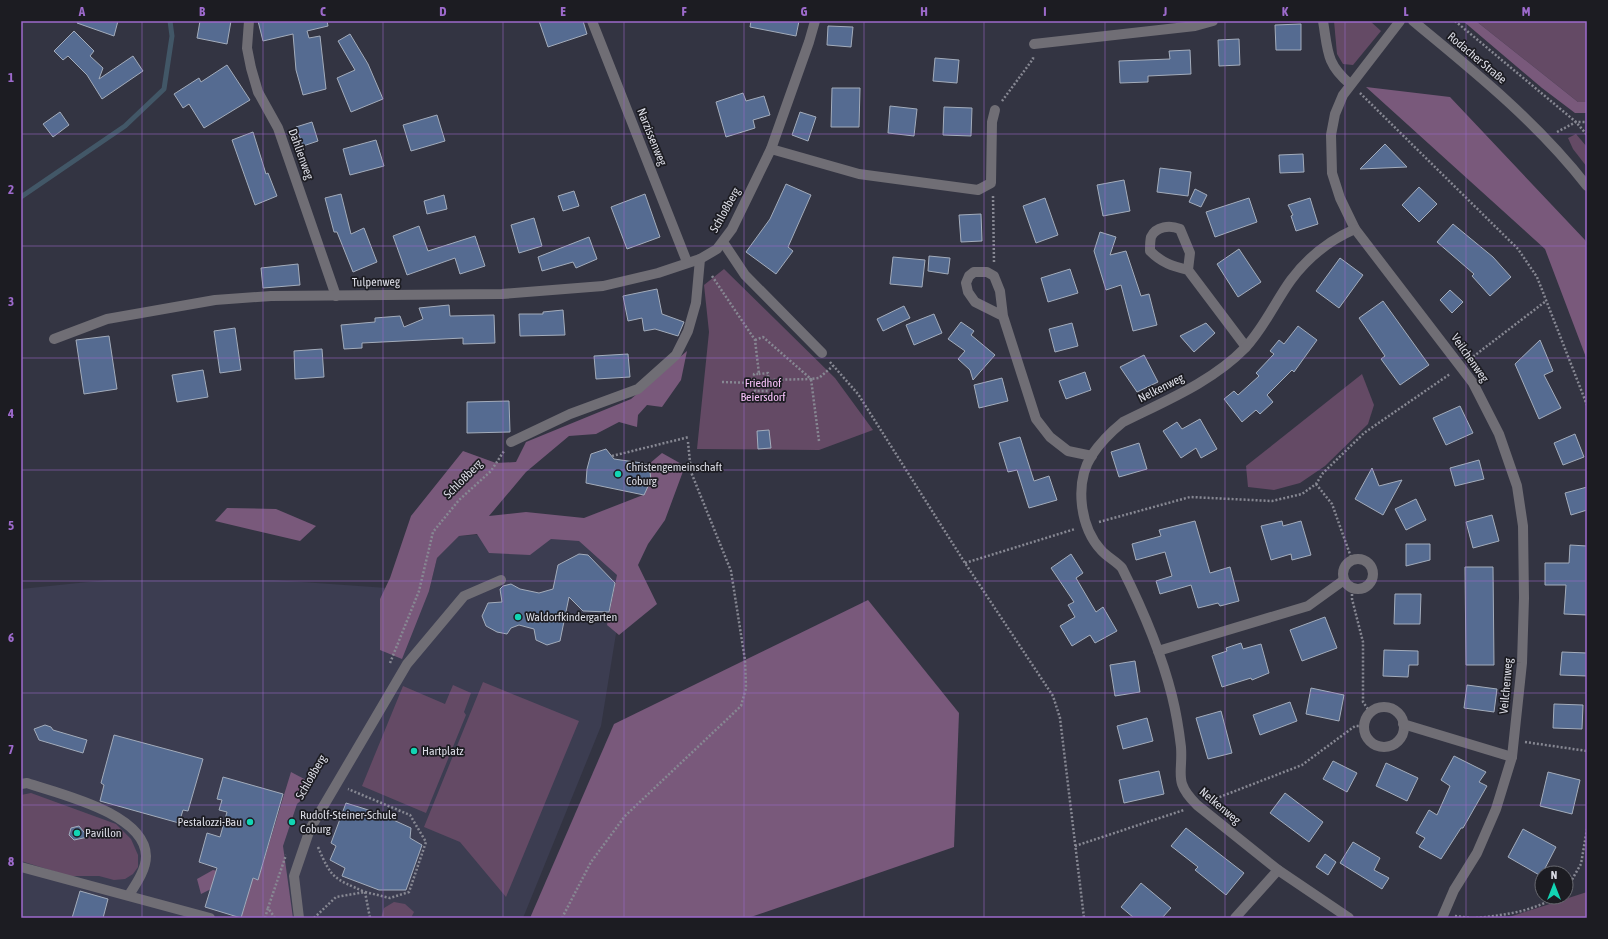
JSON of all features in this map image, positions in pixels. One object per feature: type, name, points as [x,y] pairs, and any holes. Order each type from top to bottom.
[{"type":"street","name":"Dahlienweg","points":[[249,21],[247,48],[256,86],[278,128],[336,296]]},
{"type":"street","name":"Narzissenweg","points":[[592,21],[687,262]]},
{"type":"street","name":"Schloßberg","points":[[700,259],[717,249],[732,230],[771,149],[810,42],[815,21]]},
{"type":"street","points":[[1034,44],[1196,26],[1213,21]]},
{"type":"street","points":[[1323,21],[1329,59],[1338,74],[1350,84]]},
{"type":"street","name":"Veilchenweg","points":[[1400,21],[1343,95],[1336,114],[1331,135],[1332,173],[1340,198],[1355,229],[1473,383],[1499,434],[1518,494],[1523,526],[1524,598],[1522,663],[1512,757],[1496,809],[1477,853],[1454,890],[1442,918]]},
{"type":"street","name":"Rodacher Straße","points":[[1414,21],[1487,82],[1524,116],[1546,138],[1587,186]]},
{"type":"street","points":[[771,149],[859,174],[978,190],[991,183],[992,122],[995,110]]},
{"type":"street","points":[[1188,270],[1190,254],[1180,230],[1174,226],[1166,226],[1154,233],[1151,238],[1150,251],[1160,261],[1167,265],[1188,270],[1246,347]]},
{"type":"street","name":"Nelkenweg","points":[[1349,918],[1278,870],[1197,805],[1187,795],[1180,778],[1181,747],[1172,696],[1158,651],[1122,568],[1117,562],[1102,551],[1087,525],[1083,510],[1082,489],[1086,467],[1092,456],[1114,429],[1123,422],[1203,381],[1246,347],[1270,315],[1300,269],[1327,244],[1355,229]]},
{"type":"street","points":[[723,242],[745,275],[822,353]]},
{"type":"street","name":"Tulpenweg","points":[[54,339],[108,319],[215,300],[271,296],[502,294],[603,286],[658,273],[687,262],[700,259]]},
{"type":"street","points":[[511,442],[570,414],[638,389],[676,355],[688,331],[696,303],[700,259]]},
{"type":"street","points":[[1003,316],[975,302],[968,292],[966,283],[969,276],[974,272],[987,272],[994,276],[1000,291],[1003,316],[1036,419],[1050,438],[1068,452],[1092,456]]},
{"type":"street","points":[[1352,560],[1363,560],[1371,568],[1372,573],[1368,584],[1358,588],[1352,587],[1344,580],[1344,568],[1352,560]]},
{"type":"street","points":[[299,918],[294,876],[310,829],[407,664],[464,596],[501,580]]},
{"type":"street","points":[[1158,651],[1308,606],[1344,580]]},
{"type":"street","points":[[1384,707],[1392,709],[1398,713],[1403,724],[1402,735],[1397,741],[1390,745],[1383,746],[1375,745],[1369,740],[1365,734],[1364,726],[1366,718],[1370,712],[1377,708],[1384,707]]},
{"type":"street","points":[[1403,724],[1512,757]]},
{"type":"street","points":[[21,784],[27,784],[99,808],[116,816],[133,830],[142,841],[146,856],[141,874],[130,895]]},
{"type":"street","points":[[21,867],[130,895],[210,918]]},
{"type":"street","points":[[1235,918],[1278,870]]},
{"type":"path","points":[[1455,21],[1576,122],[1587,135]]},
{"type":"path","points":[[995,110],[1033,59],[1034,44]]},
{"type":"path","points":[[1350,84],[1518,249],[1537,277],[1587,405]]},
{"type":"path","points":[[1546,138],[1576,122],[1587,122]]},
{"type":"path","points":[[991,183],[994,202],[994,276]]},
{"type":"path","points":[[700,259],[755,340],[759,374]]},
{"type":"path","points":[[965,563],[1087,525],[1190,497],[1272,501],[1302,494],[1316,484],[1323,473],[1364,433],[1461,366],[1546,301]]},
{"type":"path","points":[[755,340],[764,337],[810,379],[819,441]]},
{"type":"path","points":[[822,353],[858,394],[965,563],[1053,696],[1060,718],[1084,918]]},
{"type":"path","points":[[768,380],[819,378],[833,366]]},
{"type":"path","points":[[768,373],[768,391],[755,391],[754,374],[759,374],[768,373]]},
{"type":"path","points":[[722,382],[754,383]]},
{"type":"path","points":[[612,456],[688,437]]},
{"type":"path","name":"Schloßberg","points":[[390,665],[419,591],[432,532],[459,500],[491,471],[511,442]]},
{"type":"path","points":[[562,918],[591,862],[625,816],[741,706],[746,688],[745,660],[731,571],[691,472],[688,442]]},
{"type":"path","points":[[1316,484],[1332,504],[1352,560]]},
{"type":"path","points":[[1352,587],[1352,599],[1363,642],[1363,702],[1370,712]]},
{"type":"path","points":[[1075,846],[1197,805],[1302,765],[1355,726],[1364,726]]},
{"type":"path","points":[[1515,740],[1587,751]]},
{"type":"path","points":[[310,829],[327,869],[335,878],[365,892],[390,898],[409,892],[426,842],[410,815],[336,784]]},
{"type":"path","points":[[1574,876],[1581,864],[1587,829]]},
{"type":"path","points":[[265,918],[289,848]]},
{"type":"path","points":[[314,918],[336,897],[365,892]]},
{"type":"path","points":[[365,892],[370,918]]},
{"type":"path","points":[[1476,918],[1510,914],[1542,905]]},
{"type":"path","points":[[268,908],[275,918]]},
{"type":"shaded area","points":[[1463,21],[1476,21],[1578,102],[1587,102],[1587,113],[1575,113],[1542,88]]},
{"type":"shaded area","points":[[1366,87],[1450,97],[1585,240],[1587,244],[1587,360],[1545,249]]},
{"type":"shaded area","points":[[687,351],[681,380],[662,407],[647,405],[638,415],[637,427],[619,422],[596,434],[569,436],[526,472],[489,516],[526,512],[584,518],[643,495],[651,480],[649,464],[662,453],[685,466],[665,520],[648,544],[638,565],[657,604],[619,635],[607,625],[617,575],[579,541],[551,539],[530,555],[489,553],[477,534],[459,536],[437,558],[429,591],[402,659],[380,650],[380,599],[390,578],[411,516],[463,451],[496,463],[516,462],[526,442],[631,399]]},
{"type":"shaded area","points":[[227,508],[276,509],[316,526],[300,541],[215,521]]},
{"type":"shaded area","name":"Rudolf-Steiner-Schule Coburg","points":[[507,533],[631,541],[601,726],[523,918],[21,918],[21,589],[107,580],[274,580],[429,591],[437,558],[459,536]]},
{"type":"shaded area","points":[[868,600],[959,713],[954,847],[748,918],[530,918],[614,724]]},
{"type":"shaded area","points":[[291,772],[308,781],[308,794],[297,804],[283,846],[293,918],[241,918],[247,899],[211,889],[201,894],[197,879],[213,870],[258,880]]},
{"type":"green space","points":[[1334,21],[1370,21],[1381,31],[1353,65],[1343,64],[1337,54]]},
{"type":"green space","points":[[1476,21],[1587,21],[1587,102],[1578,102]]},
{"type":"green space","points":[[1576,134],[1587,147],[1587,167],[1573,149],[1568,138]]},
{"type":"green space","name":"Friedhof Beiersdorf","points":[[724,269],[835,378],[873,430],[819,450],[697,449],[709,332],[704,285]]},
{"type":"green space","points":[[1362,374],[1374,405],[1368,424],[1325,466],[1300,483],[1274,490],[1248,487],[1246,466]]},
{"type":"green space","points":[[483,682],[579,721],[506,897],[460,842],[424,827]]},
{"type":"green space","name":"Hartplatz","points":[[453,685],[471,693],[464,712],[466,715],[426,813],[362,786],[403,686],[445,704]]},
{"type":"green space","points":[[31,793],[116,824],[131,839],[138,855],[138,867],[133,874],[125,879],[114,880],[99,876],[69,876],[21,861],[21,795]]},
{"type":"green space","points":[[1587,892],[1587,918],[1506,918],[1546,905],[1574,905],[1574,896]]},
{"type":"green space","points":[[394,902],[405,904],[414,912],[411,918],[381,918],[384,908]]},
{"type":"building","points":[[78,21],[118,21],[114,36],[77,23]]},
{"type":"building","points":[[200,21],[231,21],[227,44],[197,38]]},
{"type":"building","points":[[258,21],[327,21],[328,26],[307,31],[309,38],[320,36],[326,89],[303,95],[296,70],[293,34],[263,41]]},
{"type":"building","points":[[539,21],[583,21],[587,34],[548,47]]},
{"type":"building","points":[[751,21],[799,21],[796,36],[750,27]]},
{"type":"building","points":[[1301,24],[1301,50],[1276,50],[1275,25]]},
{"type":"building","points":[[828,26],[853,27],[851,47],[827,45]]},
{"type":"building","points":[[74,31],[94,51],[90,56],[103,68],[99,79],[133,56],[143,71],[102,99],[87,75],[68,56],[63,60],[54,51]]},
{"type":"building","points":[[350,34],[368,64],[383,99],[351,112],[337,78],[355,70],[338,41]]},
{"type":"building","points":[[1239,39],[1240,65],[1219,66],[1218,40]]},
{"type":"building","points":[[1190,50],[1191,74],[1148,76],[1148,82],[1120,83],[1119,61],[1170,59],[1169,51]]},
{"type":"building","points":[[935,58],[959,60],[957,83],[933,81]]},
{"type":"building","points":[[227,65],[250,100],[204,128],[189,104],[183,108],[174,94],[199,78],[201,82]]},
{"type":"building","points":[[832,88],[860,88],[859,127],[831,127]]},
{"type":"building","points":[[743,93],[746,101],[764,96],[770,115],[753,120],[755,128],[726,137],[716,102]]},
{"type":"building","points":[[890,106],[917,109],[914,136],[888,133]]},
{"type":"building","points":[[944,107],[972,108],[971,136],[943,135]]},
{"type":"building","points":[[60,112],[69,125],[53,137],[43,124]]},
{"type":"building","points":[[800,112],[816,117],[808,141],[792,135]]},
{"type":"building","points":[[437,115],[445,141],[411,151],[403,125]]},
{"type":"building","points":[[312,122],[318,141],[303,146],[296,127]]},
{"type":"building","points":[[253,132],[266,174],[268,173],[277,196],[255,205],[232,140]]},
{"type":"building","points":[[376,140],[384,166],[350,175],[343,149]]},
{"type":"building","points":[[1385,144],[1407,167],[1360,169]]},
{"type":"building","points":[[1303,154],[1304,172],[1280,173],[1279,155]]},
{"type":"building","points":[[1160,168],[1191,172],[1188,196],[1157,192]]},
{"type":"building","points":[[1124,180],[1130,211],[1103,216],[1097,185]]},
{"type":"building","points":[[786,184],[811,195],[788,247],[793,251],[776,274],[746,252],[770,219]]},
{"type":"building","points":[[1419,187],[1437,204],[1419,222],[1402,205]]},
{"type":"building","points":[[1195,189],[1207,195],[1201,207],[1189,202]]},
{"type":"building","points":[[574,191],[579,206],[563,211],[558,196]]},
{"type":"building","points":[[341,194],[351,234],[364,228],[377,262],[353,272],[337,232],[334,232],[325,198]]},
{"type":"building","points":[[645,194],[660,237],[627,249],[611,207]]},
{"type":"building","points":[[444,195],[447,209],[427,214],[424,201]]},
{"type":"building","points":[[1045,198],[1058,235],[1036,243],[1023,206]]},
{"type":"building","points":[[1249,198],[1257,222],[1215,237],[1206,212]]},
{"type":"building","points":[[1310,198],[1318,224],[1296,231],[1291,216],[1293,215],[1288,205]]},
{"type":"building","points":[[981,214],[982,241],[961,242],[959,215]]},
{"type":"building","points":[[534,218],[542,246],[519,253],[511,225]]},
{"type":"building","points":[[1453,224],[1493,257],[1511,277],[1490,296],[1472,276],[1474,274],[1437,242]]},
{"type":"building","points":[[419,226],[428,251],[475,236],[485,266],[460,274],[455,258],[407,275],[393,236]]},
{"type":"building","points":[[1100,232],[1116,237],[1110,255],[1126,251],[1141,296],[1149,294],[1157,325],[1133,331],[1121,285],[1106,290],[1094,251]]},
{"type":"building","points":[[589,237],[597,259],[576,268],[573,262],[542,271],[538,257]]},
{"type":"building","points":[[1239,249],[1261,282],[1238,297],[1217,264]]},
{"type":"building","points":[[929,256],[950,258],[948,274],[928,271]]},
{"type":"building","points":[[893,257],[925,260],[922,287],[890,284]]},
{"type":"building","points":[[1340,258],[1363,275],[1339,308],[1316,291]]},
{"type":"building","points":[[298,264],[300,285],[263,288],[261,268]]},
{"type":"building","points":[[1070,269],[1078,293],[1048,302],[1041,278]]},
{"type":"building","points":[[657,289],[662,314],[684,322],[678,336],[655,329],[644,331],[642,318],[628,321],[623,296]]},
{"type":"building","points":[[1450,290],[1463,302],[1452,313],[1440,300]]},
{"type":"building","points":[[1383,301],[1429,365],[1400,385],[1381,359],[1385,356],[1359,318]]},
{"type":"building","points":[[449,305],[450,316],[494,315],[495,343],[463,344],[463,338],[362,343],[362,348],[344,349],[341,325],[375,322],[375,318],[400,316],[404,327],[423,319],[419,308]]},
{"type":"building","points":[[904,306],[910,318],[883,331],[877,319]]},
{"type":"building","points":[[563,310],[565,335],[520,336],[519,314],[543,314],[543,312]]},
{"type":"building","points":[[934,314],[942,333],[914,345],[906,325]]},
{"type":"building","points":[[961,322],[974,331],[971,335],[995,355],[973,380],[970,370],[958,359],[965,351],[948,339]]},
{"type":"building","points":[[1072,323],[1078,346],[1055,352],[1049,329]]},
{"type":"building","points":[[1206,323],[1215,333],[1194,352],[1180,336]]},
{"type":"building","points":[[1298,326],[1317,340],[1294,372],[1292,370],[1267,395],[1273,402],[1260,414],[1256,410],[1242,422],[1224,399],[1234,391],[1238,395],[1259,376],[1256,373],[1274,354],[1270,351],[1279,340],[1284,344]]},
{"type":"building","points":[[235,328],[241,370],[220,373],[214,331]]},
{"type":"building","points":[[109,336],[117,389],[84,394],[76,340]]},
{"type":"building","points":[[1540,340],[1553,371],[1544,375],[1561,408],[1539,419],[1515,364]]},
{"type":"building","points":[[322,349],[324,377],[295,379],[294,351]]},
{"type":"building","points":[[628,354],[630,377],[596,379],[594,356]]},
{"type":"building","points":[[1144,355],[1158,382],[1137,392],[1120,367]]},
{"type":"building","points":[[203,370],[208,397],[177,402],[172,375]]},
{"type":"building","points":[[1085,372],[1091,390],[1066,399],[1059,381]]},
{"type":"building","points":[[1002,378],[1008,401],[979,408],[974,385]]},
{"type":"building","points":[[509,401],[510,432],[467,433],[467,402]]},
{"type":"building","points":[[1460,406],[1473,433],[1446,445],[1433,418]]},
{"type":"building","points":[[1200,419],[1217,449],[1201,458],[1196,448],[1181,458],[1163,431],[1177,422],[1182,429]]},
{"type":"building","points":[[769,430],[771,448],[758,449],[757,431]]},
{"type":"building","points":[[1575,434],[1584,457],[1563,465],[1554,443]]},
{"type":"building","points":[[1020,437],[1034,481],[1049,476],[1057,500],[1029,508],[1017,470],[1008,472],[999,443]]},
{"type":"building","points":[[1139,443],[1147,469],[1119,477],[1111,452]]},
{"type":"building","name":"Christengemeinschaft Coburg","points":[[606,449],[614,459],[649,464],[651,480],[644,495],[586,483],[587,469],[591,454]]},
{"type":"building","points":[[1479,460],[1484,479],[1455,486],[1450,468]]},
{"type":"building","points":[[1372,468],[1379,486],[1402,480],[1383,515],[1355,499]]},
{"type":"building","points":[[1587,487],[1587,510],[1571,515],[1565,493]]},
{"type":"building","points":[[1416,499],[1426,520],[1406,530],[1395,509]]},
{"type":"building","points":[[1492,515],[1499,541],[1473,548],[1466,522]]},
{"type":"building","points":[[1195,521],[1210,573],[1230,567],[1239,601],[1220,606],[1218,603],[1198,608],[1191,585],[1160,594],[1156,581],[1172,576],[1165,552],[1136,560],[1132,544],[1161,536],[1159,530]]},
{"type":"building","points":[[1282,521],[1283,526],[1301,521],[1311,555],[1292,560],[1291,554],[1271,560],[1261,526]]},
{"type":"building","points":[[1406,544],[1430,544],[1430,560],[1406,566]]},
{"type":"building","points":[[1570,545],[1587,546],[1587,615],[1564,614],[1566,585],[1545,585],[1545,563],[1569,563]]},
{"type":"building","points":[[579,554],[588,555],[615,583],[609,612],[583,611],[569,597],[560,641],[547,645],[536,640],[534,629],[519,625],[511,628],[507,634],[497,632],[486,626],[482,616],[488,603],[502,602],[500,589],[503,586],[511,584],[520,589],[539,593],[553,589],[558,565]]},
{"type":"building","points":[[1071,554],[1083,573],[1076,578],[1096,612],[1103,607],[1117,631],[1095,643],[1090,635],[1072,646],[1060,626],[1075,617],[1068,605],[1074,602],[1051,568]]},
{"type":"building","points":[[1465,567],[1493,567],[1494,665],[1466,665]]},
{"type":"building","points":[[1395,594],[1421,594],[1420,624],[1394,624]]},
{"type":"building","points":[[1325,617],[1337,648],[1302,661],[1290,630]]},
{"type":"building","points":[[1241,643],[1243,649],[1261,644],[1269,673],[1252,680],[1251,678],[1222,687],[1212,656],[1227,651],[1226,648]]},
{"type":"building","points":[[1384,650],[1418,651],[1418,665],[1409,665],[1408,677],[1383,676]]},
{"type":"building","points":[[1562,652],[1587,653],[1587,676],[1560,675]]},
{"type":"building","points":[[1135,661],[1140,692],[1115,696],[1110,665]]},
{"type":"building","points":[[1467,685],[1497,689],[1494,712],[1464,708]]},
{"type":"building","points":[[1311,688],[1344,695],[1339,721],[1306,714]]},
{"type":"building","points":[[1290,702],[1297,721],[1260,735],[1253,715]]},
{"type":"building","points":[[1554,704],[1583,705],[1582,729],[1553,728]]},
{"type":"building","points":[[1221,711],[1232,753],[1208,759],[1196,718]]},
{"type":"building","points":[[1147,718],[1153,741],[1123,749],[1117,726]]},
{"type":"building","points":[[45,725],[51,727],[53,730],[87,740],[83,753],[39,740],[34,729]]},
{"type":"building","points":[[114,735],[203,759],[188,811],[183,810],[179,823],[100,801],[104,785],[101,783]]},
{"type":"building","points":[[1454,756],[1486,772],[1479,782],[1487,786],[1463,828],[1461,828],[1441,859],[1419,847],[1425,838],[1416,833],[1429,810],[1437,815],[1450,786],[1441,780]]},
{"type":"building","points":[[1333,761],[1357,773],[1347,792],[1323,779]]},
{"type":"building","points":[[1386,763],[1418,778],[1407,801],[1376,786]]},
{"type":"building","points":[[1159,771],[1164,794],[1124,803],[1119,780]]},
{"type":"building","points":[[1548,772],[1580,780],[1572,814],[1540,806]]},
{"type":"building","name":"Pestalozzi-Bau","points":[[223,777],[283,794],[258,880],[253,878],[241,918],[205,907],[217,868],[199,862],[207,833],[220,837],[227,812],[219,810],[222,800],[217,799]]},
{"type":"building","points":[[1285,793],[1323,822],[1309,842],[1270,813]]},
{"type":"building","points":[[346,803],[378,813],[411,828],[410,838],[422,845],[406,890],[379,890],[342,876],[345,868],[330,860],[336,846],[331,843]]},
{"type":"building","name":"Pavillon","points":[[79,826],[88,837],[74,840],[69,835],[71,828]]},
{"type":"building","points":[[1186,828],[1244,873],[1226,895],[1195,870],[1198,867],[1171,846]]},
{"type":"building","points":[[1523,829],[1556,847],[1547,865],[1534,865],[1534,872],[1508,857]]},
{"type":"building","points":[[1353,842],[1380,858],[1374,870],[1389,878],[1382,889],[1340,863]]},
{"type":"building","points":[[1325,854],[1336,862],[1328,875],[1316,867]]},
{"type":"building","points":[[1141,883],[1171,908],[1162,918],[1134,918],[1121,907]]},
{"type":"building","points":[[80,891],[108,899],[103,918],[72,918]]},
{"type":"waterway","points":[[21,197],[125,126],[164,89],[172,36],[170,21]]},
{"type":"place","name":"Christengemeinschaft Coburg","points":[[618,474]]},
{"type":"place","name":"Waldorfkindergarten","points":[[518,617]]},
{"type":"place","name":"Hartplatz","points":[[414,751]]},
{"type":"place","name":"Pestalozzi-Bau","points":[[250,822]]},
{"type":"place","name":"Rudolf-Steiner-Schule Coburg","points":[[292,822]]},
{"type":"place","name":"Pavillon","points":[[77,833]]}]
